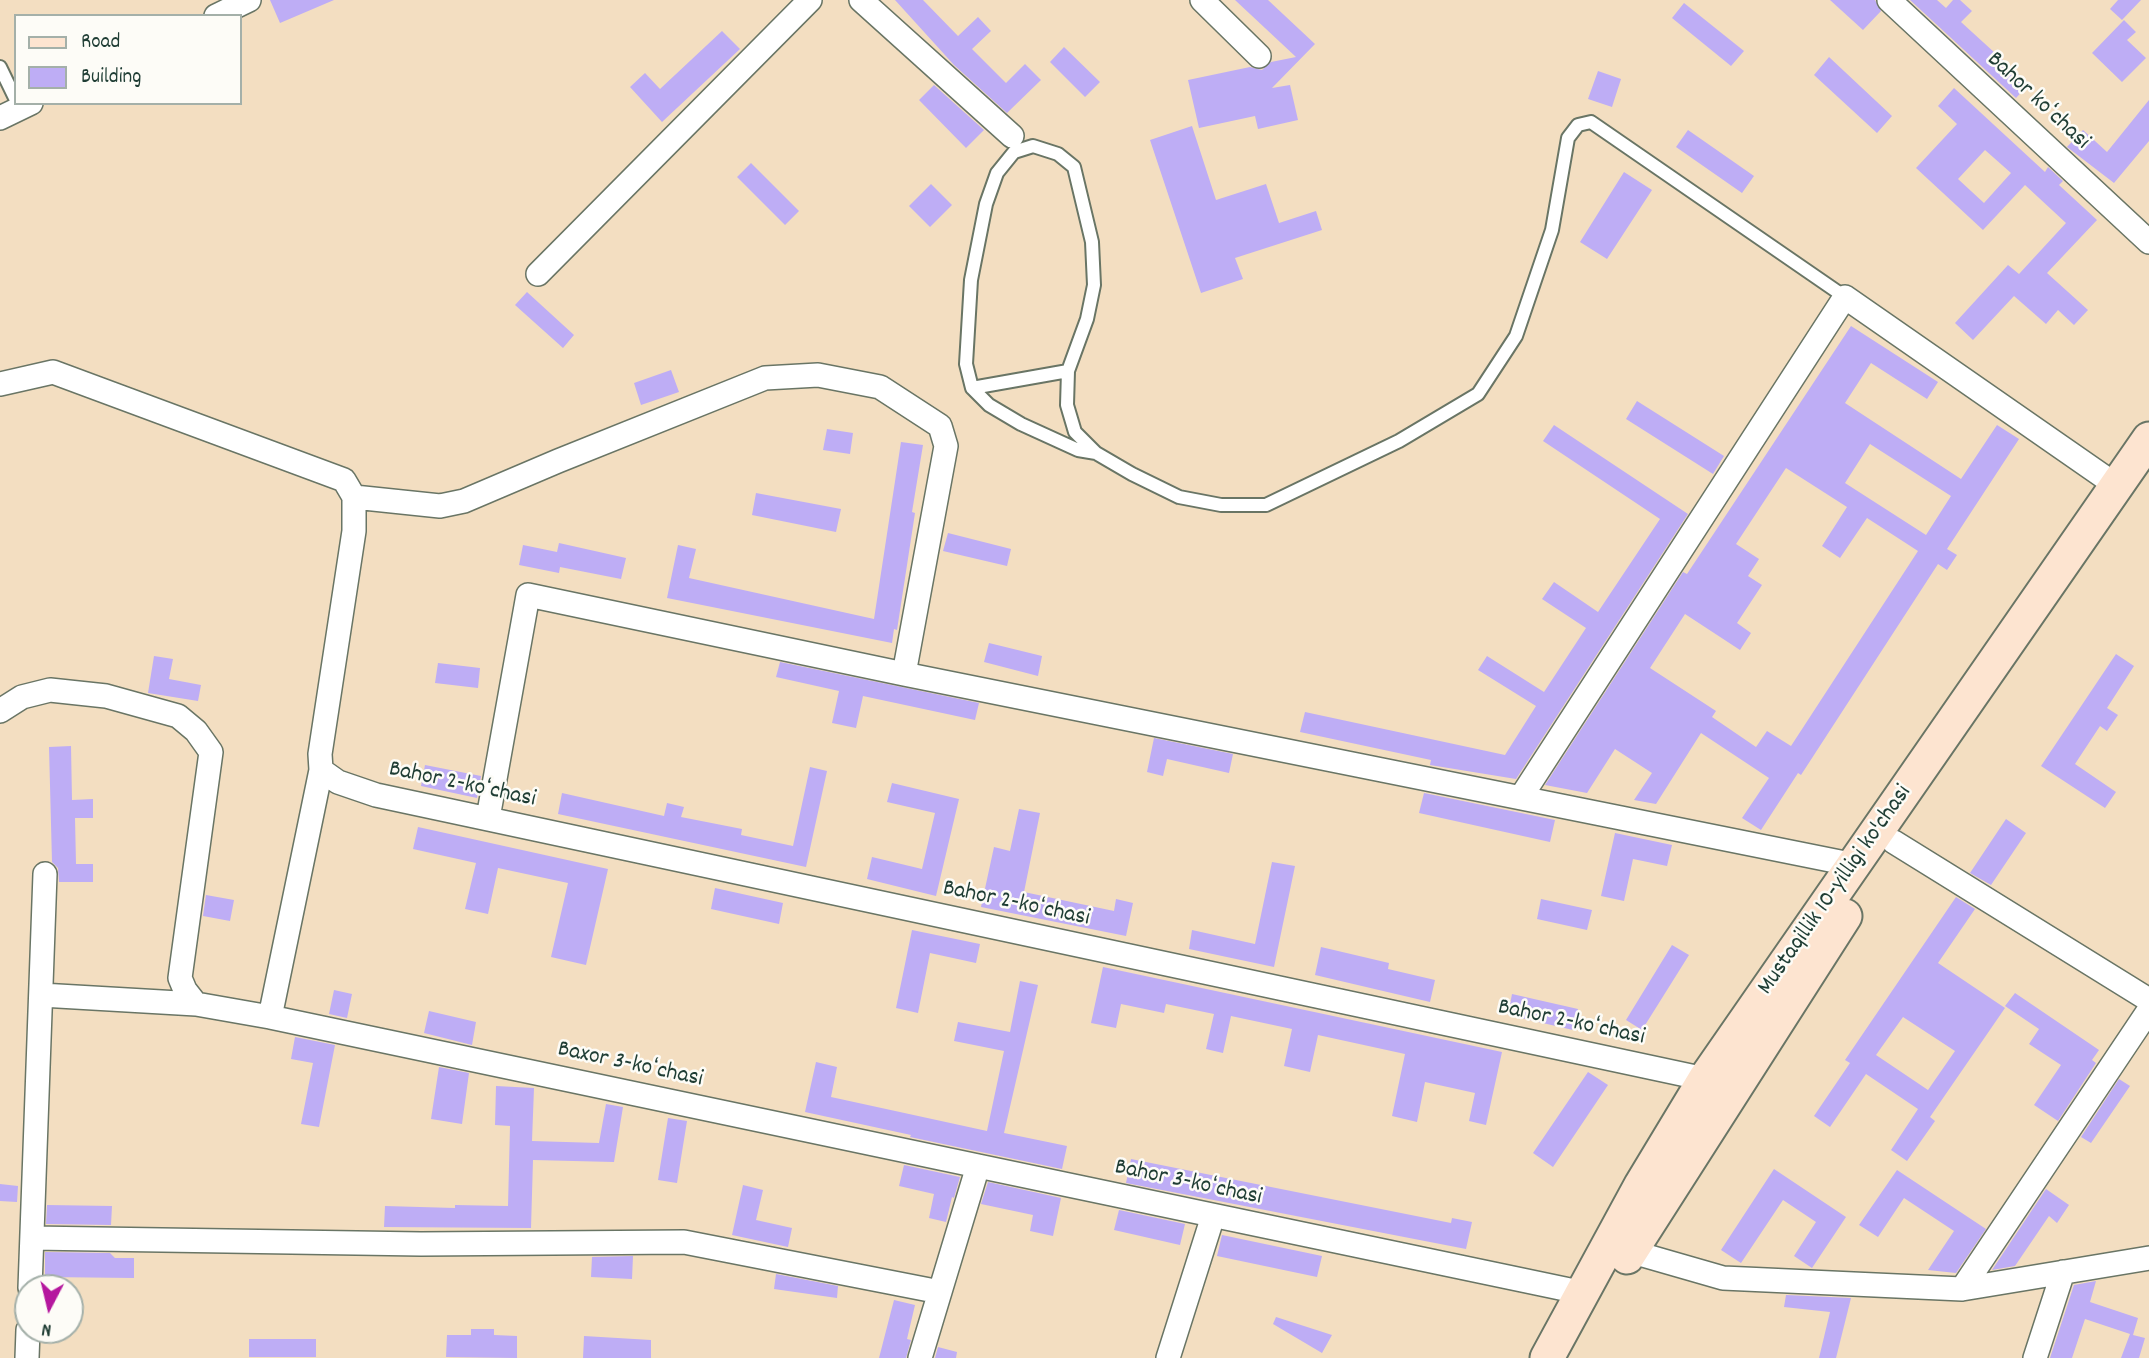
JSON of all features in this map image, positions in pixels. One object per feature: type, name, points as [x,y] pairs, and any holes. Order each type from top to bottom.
[{"type":"main road","name":"Mustaqillik 10-yilligi ko'chasi","points":[[1547,1358],[1641,1185],[1705,1079],[2149,439]]},
{"type":"main road","name":"Mustaqillik 10-yilligi ko'chasi","points":[[1574,1358],[1629,1251],[1894,842],[2149,477]]},
{"type":"street","points":[[220,14],[249,0]]},
{"type":"street","points":[[538,274],[810,0]]},
{"type":"street","points":[[861,0],[1012,135]]},
{"type":"street","points":[[1202,0],[1259,56]]},
{"type":"street","name":"Bahor koʻchasi","points":[[1889,0],[2149,242]]},
{"type":"street","points":[[1521,797],[1846,297],[2118,486]]},
{"type":"street","points":[[0,384],[53,372],[344,480],[354,497],[354,531],[320,754],[321,771],[270,1017]]},
{"type":"street","points":[[354,497],[440,506],[464,501],[765,378],[818,375],[880,387],[940,426],[946,446],[905,674]]},
{"type":"street","points":[[488,818],[528,595],[905,674],[1855,865]]},
{"type":"street","points":[[0,711],[22,697],[50,690],[106,696],[178,716],[196,731],[211,752],[180,978],[195,1004]]},
{"type":"street","name":"Bahor 2-koʻchasi","points":[[321,771],[338,782],[376,795],[1705,1079]]},
{"type":"street","points":[[1894,842],[2149,1000]]},
{"type":"street","points":[[31,1274],[45,874]]},
{"type":"street","name":"Baxor 3-koʻchasi","points":[[41,996],[195,1004],[270,1017],[978,1166]]},
{"type":"street","points":[[1962,1289],[2149,1010]]},
{"type":"street","points":[[920,1358],[978,1166]]},
{"type":"street","name":"Bahor 3-koʻchasi","points":[[978,1166],[1584,1293]]},
{"type":"street","points":[[1168,1358],[1213,1216]]},
{"type":"street","points":[[32,1238],[421,1244],[684,1242],[940,1292]]},
{"type":"street","points":[[1629,1251],[1723,1278],[1962,1289],[2149,1258]]},
{"type":"street","points":[[2035,1358],[2063,1272]]},
{"type":"lane","points":[[0,67],[14,100]]},
{"type":"lane","points":[[1097,453],[1078,450],[1021,424],[989,405],[972,388],[966,364],[971,280],[986,204],[997,173],[1014,152],[1033,146],[1058,154],[1074,167],[1092,242],[1094,285],[1087,319],[1069,372],[1067,405],[1075,432],[1097,453],[1132,474],[1179,497],[1222,506],[1266,505],[1399,441],[1478,394],[1516,336],[1552,230],[1568,138],[1578,125],[1591,122],[1846,297]]},
{"type":"lane","points":[[972,388],[1069,372]]},
{"type":"building","points":[[270,0],[334,0],[280,23]]},
{"type":"building","points":[[895,0],[923,0],[958,36],[978,17],[991,31],[972,49],[1006,83],[1025,64],[1041,80],[1007,113],[954,65]]},
{"type":"building","points":[[1235,0],[1268,0],[1315,44],[1272,88],[1290,85],[1298,120],[1258,129],[1255,116],[1199,128],[1188,80],[1250,67],[1262,70],[1271,62],[1296,57]]},
{"type":"building","points":[[1830,0],[1875,0],[1881,11],[1863,30]]},
{"type":"building","points":[[1910,0],[1937,0],[1946,8],[1953,0],[1960,0],[1972,11],[1961,22],[2029,84],[2016,98]]},
{"type":"building","points":[[2118,0],[2141,0],[2122,20],[2110,9]]},
{"type":"building","points":[[1684,3],[1744,51],[1731,66],[1672,18]]},
{"type":"building","points":[[2124,20],[2136,32],[2127,40],[2146,58],[2122,82],[2092,53]]},
{"type":"building","points":[[722,31],[740,49],[662,122],[630,87],[645,73],[660,89]]},
{"type":"building","points":[[1064,47],[1100,82],[1085,97],[1050,62]]},
{"type":"building","points":[[1829,57],[1892,116],[1877,133],[1814,75]]},
{"type":"building","points":[[1598,71],[1621,79],[1612,107],[1588,99]]},
{"type":"building","points":[[934,85],[984,130],[966,148],[919,100]]},
{"type":"building","points":[[1954,88],[2045,172],[2048,167],[2063,181],[2059,185],[2097,220],[2047,273],[2088,310],[2074,325],[2058,310],[2046,324],[2014,296],[1973,340],[1955,323],[2008,265],[2019,274],[2066,223],[2025,185],[1983,230],[1916,168],[1957,124],[1938,106]],"holes":[[[1985,150],[2011,173],[1984,203],[1958,179]]]},
{"type":"building","points":[[2149,100],[2149,141],[2114,183],[2067,147],[2083,130],[2107,152]]},
{"type":"building","points":[[1192,126],[1216,200],[1266,184],[1279,223],[1316,211],[1322,230],[1235,258],[1243,279],[1201,293],[1150,140]]},
{"type":"building","points":[[1688,130],[1754,176],[1742,193],[1676,147]]},
{"type":"building","points":[[751,163],[799,211],[785,225],[737,177]]},
{"type":"building","points":[[1624,172],[1652,190],[1607,259],[1580,242]]},
{"type":"building","points":[[931,184],[952,205],[930,227],[909,206]]},
{"type":"building","points":[[527,292],[574,335],[563,348],[515,305]]},
{"type":"building","points":[[1851,326],[1938,382],[1927,399],[1871,363],[1845,403],[1961,479],[1997,425],[2019,439],[1947,549],[1957,555],[1947,570],[1938,564],[1801,775],[1798,773],[1761,830],[1742,818],[1769,778],[1701,733],[1656,804],[1634,800],[1652,773],[1615,749],[1587,793],[1545,785],[1683,572],[1687,574]],"holes":[[[1870,444],[1951,496],[1926,535],[1845,483]],[[1786,468],[1847,507],[1822,546],[1840,558],[1867,518],[1918,551],[1791,746],[1767,731],[1756,747],[1712,717],[1716,711],[1650,668],[1685,614],[1740,650],[1751,633],[1737,623],[1762,585],[1748,576],[1759,559],[1736,544]]]},
{"type":"building","points":[[671,370],[679,392],[641,405],[634,383]]},
{"type":"building","points":[[1637,401],[1724,456],[1713,474],[1626,419]]},
{"type":"building","points":[[1554,425],[1688,514],[1516,779],[1430,765],[1431,760],[1300,732],[1305,712],[1505,755],[1536,706],[1478,670],[1487,656],[1544,692],[1586,628],[1542,599],[1554,582],[1598,612],[1660,519],[1543,441]]},
{"type":"building","points":[[827,429],[853,433],[850,454],[823,450]]},
{"type":"building","points":[[901,442],[923,445],[897,630],[894,629],[892,643],[667,598],[678,545],[696,549],[689,578],[874,619]]},
{"type":"building","points":[[756,493],[841,509],[836,532],[752,515]]},
{"type":"building","points":[[948,533],[1011,549],[1007,566],[943,551]]},
{"type":"building","points":[[559,543],[626,558],[621,579],[560,567],[559,573],[519,565],[523,545],[557,552]]},
{"type":"building","points":[[989,643],[1042,656],[1038,676],[984,662]]},
{"type":"building","points":[[2116,654],[2134,666],[2107,708],[2118,715],[2107,731],[2100,726],[2075,764],[2116,792],[2105,808],[2041,766]]},
{"type":"building","points":[[154,656],[173,659],[169,679],[201,685],[198,701],[148,693]]},
{"type":"building","points":[[780,662],[979,703],[975,720],[863,696],[856,728],[832,723],[839,691],[776,677]]},
{"type":"building","points":[[438,663],[480,668],[478,688],[435,683]]},
{"type":"building","points":[[1154,738],[1233,754],[1229,773],[1167,759],[1163,776],[1147,772]]},
{"type":"building","points":[[71,746],[72,800],[93,799],[93,818],[75,818],[76,864],[93,864],[93,882],[59,882],[58,868],[52,862],[49,747]]},
{"type":"building","points":[[425,765],[481,776],[477,798],[421,786]]},
{"type":"building","points":[[810,767],[827,771],[806,867],[558,814],[562,793],[664,816],[667,803],[684,807],[681,817],[742,829],[741,835],[793,846]]},
{"type":"building","points":[[892,783],[959,799],[936,896],[867,879],[872,857],[922,869],[935,813],[887,802]]},
{"type":"building","points":[[1424,793],[1555,820],[1550,842],[1419,813]]},
{"type":"building","points":[[1019,809],[1040,813],[1024,892],[1114,911],[1116,899],[1133,903],[1126,936],[981,907],[994,847],[1010,851]]},
{"type":"building","points":[[2006,819],[2026,833],[1991,885],[1970,873]]},
{"type":"building","points":[[418,827],[608,869],[586,965],[551,957],[568,883],[498,868],[488,914],[465,909],[476,863],[413,849]]},
{"type":"building","points":[[1615,833],[1672,845],[1667,866],[1633,859],[1624,901],[1601,896]]},
{"type":"building","points":[[1272,862],[1295,866],[1274,967],[1189,949],[1192,930],[1255,944]]},
{"type":"building","points":[[715,888],[783,903],[779,924],[711,909]]},
{"type":"building","points":[[206,895],[234,900],[230,921],[203,916]]},
{"type":"building","points":[[1956,897],[1975,909],[1938,963],[2005,1008],[1930,1117],[1935,1121],[1907,1161],[1891,1150],[1918,1109],[1866,1074],[1830,1127],[1814,1116],[1850,1063],[1845,1060]],"holes":[[[1903,1017],[1955,1051],[1928,1090],[1876,1055]]]},
{"type":"building","points":[[1541,899],[1592,910],[1587,930],[1537,919]]},
{"type":"building","points":[[912,930],[980,944],[976,963],[930,953],[918,1013],[896,1008]]},
{"type":"building","points":[[1672,945],[1689,955],[1642,1030],[1626,1020]]},
{"type":"building","points":[[1321,947],[1389,963],[1388,969],[1435,980],[1430,1002],[1315,975]]},
{"type":"building","points":[[1103,967],[1502,1052],[1486,1125],[1469,1121],[1475,1093],[1425,1082],[1417,1122],[1392,1116],[1405,1054],[1318,1035],[1310,1072],[1284,1066],[1292,1029],[1231,1016],[1223,1053],[1206,1049],[1214,1014],[1166,1004],[1164,1013],[1121,1004],[1116,1028],[1091,1023]]},
{"type":"building","points":[[1020,981],[1038,985],[1004,1133],[1067,1146],[1062,1169],[805,1112],[816,1062],[837,1067],[831,1097],[987,1131],[1004,1051],[954,1041],[958,1022],[1010,1032]]},
{"type":"building","points":[[334,990],[352,994],[347,1018],[329,1014]]},
{"type":"building","points":[[2015,993],[2099,1050],[2092,1060],[2096,1063],[2058,1121],[2034,1105],[2061,1065],[2029,1044],[2039,1029],[2005,1006]]},
{"type":"building","points":[[1512,994],[1578,1009],[1573,1030],[1508,1015]]},
{"type":"building","points":[[429,1011],[476,1022],[472,1045],[424,1033]]},
{"type":"building","points":[[295,1037],[335,1045],[319,1127],[301,1124],[313,1063],[291,1059]]},
{"type":"building","points":[[439,1067],[469,1073],[462,1124],[431,1119]]},
{"type":"building","points":[[1588,1072],[1608,1085],[1553,1167],[1533,1153]]},
{"type":"building","points":[[2119,1079],[2130,1086],[2091,1143],[2081,1137]]},
{"type":"building","points":[[496,1086],[534,1088],[532,1141],[599,1143],[606,1104],[623,1107],[614,1162],[533,1160],[531,1228],[384,1227],[385,1206],[508,1206],[510,1126],[495,1125]]},
{"type":"building","points":[[668,1118],[687,1121],[677,1183],[658,1180]]},
{"type":"building","points":[[1131,1159],[1451,1223],[1452,1218],[1472,1222],[1466,1249],[1126,1183]]},
{"type":"building","points":[[904,1165],[960,1177],[946,1222],[929,1218],[934,1194],[899,1186]]},
{"type":"building","points":[[1774,1169],[1846,1217],[1812,1268],[1794,1256],[1816,1222],[1783,1200],[1741,1263],[1721,1250]]},
{"type":"building","points":[[1897,1170],[1986,1229],[1956,1273],[1928,1270],[1954,1231],[1904,1198],[1878,1237],[1859,1225]]},
{"type":"building","points":[[988,1182],[1061,1198],[1053,1236],[1030,1231],[1033,1215],[981,1204]]},
{"type":"building","points":[[0,1184],[18,1186],[17,1202],[0,1201]]},
{"type":"building","points":[[743,1185],[763,1190],[756,1220],[792,1228],[788,1247],[732,1235]]},
{"type":"building","points":[[2046,1189],[2069,1205],[2057,1223],[2049,1216],[2015,1266],[1992,1270]]},
{"type":"building","points":[[47,1205],[112,1206],[111,1225],[46,1224]]},
{"type":"building","points":[[1119,1210],[1185,1224],[1180,1245],[1114,1230]]},
{"type":"building","points":[[1222,1235],[1322,1256],[1317,1277],[1217,1256]]},
{"type":"building","points":[[45,1252],[110,1253],[115,1258],[134,1258],[134,1278],[45,1274]]},
{"type":"building","points":[[633,1256],[632,1279],[591,1277],[592,1257]]},
{"type":"building","points":[[776,1274],[838,1286],[837,1298],[774,1289]]},
{"type":"building","points":[[2096,1281],[2090,1302],[2138,1318],[2133,1335],[2145,1338],[2139,1358],[2121,1358],[2130,1334],[2085,1319],[2072,1358],[2050,1358],[2074,1285]]},
{"type":"building","points":[[1786,1295],[1851,1298],[1836,1358],[1819,1358],[1830,1312],[1784,1307]]},
{"type":"building","points":[[894,1300],[915,1305],[907,1339],[911,1340],[906,1358],[879,1358]]},
{"type":"building","points":[[1276,1317],[1332,1335],[1322,1353],[1273,1324]]},
{"type":"building","points":[[471,1329],[494,1329],[494,1335],[517,1336],[517,1358],[446,1357],[447,1335],[471,1335]]},
{"type":"building","points":[[584,1336],[651,1340],[651,1358],[583,1358]]},
{"type":"building","points":[[249,1339],[316,1339],[316,1357],[249,1357]]},
{"type":"building","points":[[938,1347],[957,1352],[956,1358],[935,1358]]}]
